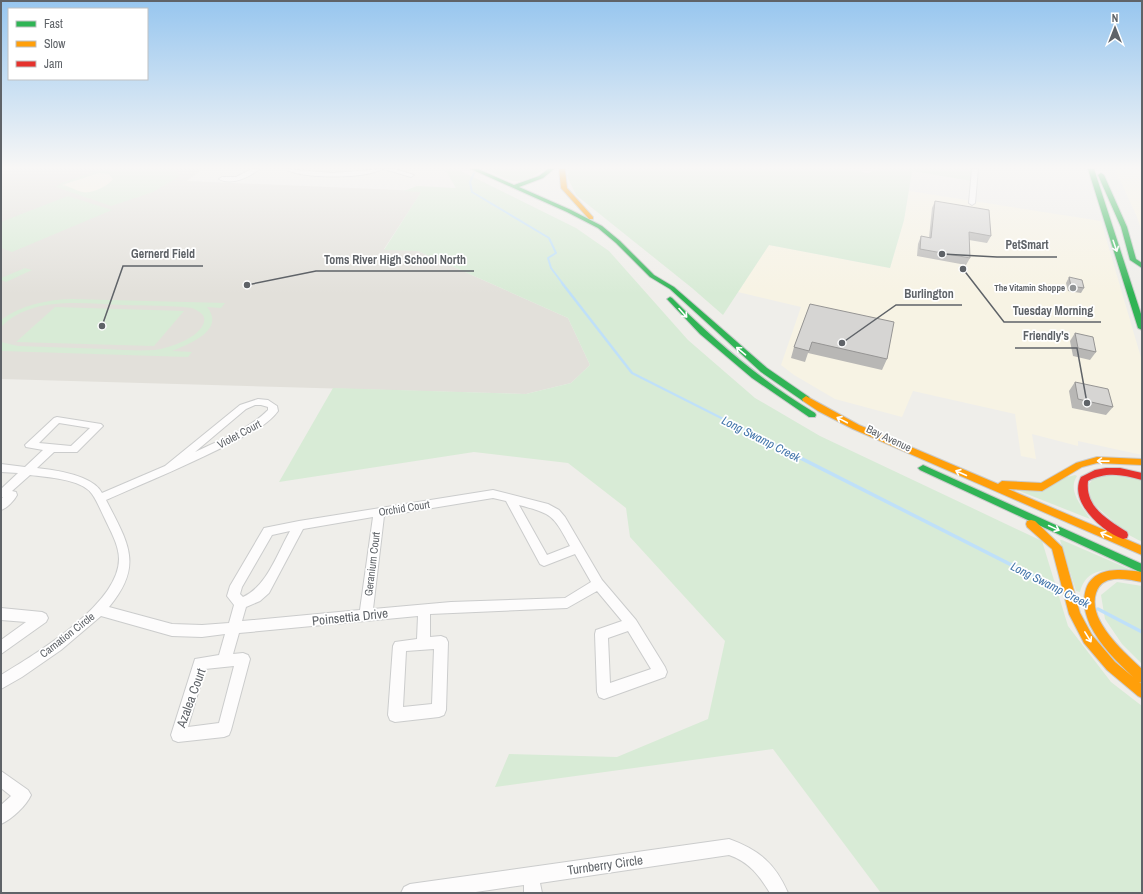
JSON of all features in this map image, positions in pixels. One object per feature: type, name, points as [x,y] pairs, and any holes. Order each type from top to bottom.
[{"type":"main road","name":"Bay Avenue","points":[[567,211],[601,228],[659,283],[672,288],[764,370],[821,409],[856,427],[1142,550]]},
{"type":"main road","points":[[585,211],[601,228]]},
{"type":"main road","points":[[1106,211],[1133,288],[1142,328]]},
{"type":"main road","points":[[1117,211],[1124,227],[1133,260],[1142,266]]},
{"type":"main road","points":[[1126,211],[1142,256]]},
{"type":"main road","name":"Bay Avenue","points":[[659,283],[662,290],[688,319],[730,360],[779,396],[819,418],[894,454]]},
{"type":"main road","points":[[982,482],[1022,487],[1042,487],[1079,465],[1097,460],[1142,462]]},
{"type":"main road","name":"Bay Avenue","points":[[915,464],[1142,569]]},
{"type":"main road","points":[[1142,477],[1123,471],[1108,469],[1094,472],[1084,479],[1081,491],[1086,503],[1094,512],[1107,524],[1142,550]]},
{"type":"main road","points":[[1013,510],[1047,537],[1056,547],[1075,614],[1088,639],[1100,654],[1142,692]]},
{"type":"main road","points":[[1142,577],[1112,575],[1098,579],[1090,587],[1089,598],[1090,611],[1098,627],[1111,646],[1142,677]]},
{"type":"street","name":"Violet Court","points":[[100,498],[169,468],[208,450],[266,420],[273,411],[272,406],[266,402],[257,402],[243,407],[169,468]]},
{"type":"street","points":[[2,493],[52,448],[73,450],[98,426],[57,420],[30,445],[52,448]]},
{"type":"street","name":"Carnation Circle","points":[[1,468],[81,480],[90,484],[100,498],[122,547],[125,559],[123,575],[117,586],[99,610],[89,620],[1,682]]},
{"type":"street","points":[[1,506],[12,495],[2,493]]},
{"type":"street","name":"Orchid Court","points":[[241,604],[233,596],[236,586],[268,531],[493,494],[544,507],[555,513],[578,548],[598,584],[623,612],[631,624],[660,672],[604,692],[601,634],[631,624]]},
{"type":"street","points":[[508,498],[544,561],[578,548]]},
{"type":"street","name":"Geranium Court","points":[[366,616],[379,512]]},
{"type":"street","points":[[224,661],[241,604],[256,597],[265,589],[299,525]]},
{"type":"street","name":"Poinsettia Drive","points":[[99,610],[172,630],[202,631],[455,607],[567,604],[598,584]]},
{"type":"street","points":[[423,644],[424,610]]},
{"type":"street","points":[[1,614],[42,618],[1,648]]},
{"type":"street","points":[[441,642],[439,710],[395,715],[400,646],[423,644],[441,642]]},
{"type":"street","name":"Azalea Court","points":[[243,659],[224,730],[178,735],[200,664],[224,661],[243,659]]},
{"type":"street","points":[[1,779],[23,795],[1,816]]},
{"type":"street","name":"Turnberry Circle","points":[[410,893],[729,847],[749,854],[764,868],[779,893]]},
{"type":"street","points":[[531,876],[533,893]]},
{"type":"shaded area","points":[[1,211],[409,211],[384,249],[418,251],[568,318],[590,365],[571,383],[526,394],[1,379]]},
{"type":"shaded area","points":[[906,211],[1035,211],[1101,221],[1142,361],[1142,455],[1078,441],[1078,446],[1032,434],[1036,459],[1021,456],[1015,414],[913,391],[902,417],[835,399],[794,375],[781,365],[801,307],[738,292],[769,245],[890,268]]},
{"type":"shaded area","points":[[1134,211],[1142,211],[1142,232]]},
{"type":"green space","points":[[30,211],[110,211],[12,252],[1,248],[1,222]]},
{"type":"green space","points":[[409,211],[541,211],[576,228],[609,251],[688,340],[755,398],[820,436],[1042,541],[1068,626],[1111,682],[1142,706],[1142,893],[881,893],[773,749],[495,787],[509,754],[617,757],[708,719],[725,641],[630,537],[626,508],[568,463],[474,452],[279,482],[333,388],[526,394],[571,383],[590,365],[568,318],[418,251],[384,250]]},
{"type":"green space","points":[[596,211],[906,211],[890,268],[769,245],[723,315],[692,288]]},
{"type":"green space","points":[[25,268],[32,270],[6,282],[1,280],[1,278]]},
{"type":"green space","points":[[71,299],[225,303],[221,308],[207,307],[212,315],[212,323],[209,329],[196,340],[172,351],[192,352],[188,357],[1,351],[1,342],[18,346],[155,350],[176,344],[197,333],[204,322],[203,315],[192,308],[76,303],[43,306],[28,310],[14,317],[1,327],[1,320],[25,307],[43,302]]},
{"type":"green space","points":[[55,307],[184,311],[154,346],[16,342]]},
{"type":"green space","points":[[1107,474],[1142,479],[1142,542],[1129,535],[1091,502],[1089,484],[1093,479]]},
{"type":"green space","points":[[1075,475],[1077,476],[1074,482],[1075,493],[1090,519],[1017,490]]},
{"type":"green space","points":[[1060,540],[1129,569],[1106,570],[1093,574],[1087,578],[1080,592],[1076,591]]},
{"type":"green space","points":[[1117,582],[1142,586],[1142,664],[1122,644],[1105,619],[1101,595]]},
{"type":"building","points":[[934,211],[989,211],[991,236],[969,232],[970,258],[920,249],[921,236],[931,238]]},
{"type":"building","points":[[1069,277],[1082,280],[1084,288],[1071,286]]},
{"type":"building","points":[[810,304],[894,322],[887,359],[812,342],[809,351],[794,347]]},
{"type":"building","points":[[1075,333],[1093,337],[1096,352],[1078,348]]},
{"type":"building","points":[[1075,382],[1108,389],[1113,407],[1078,399]]},
{"type":"waterway","name":"Long Swamp Creek","points":[[503,211],[549,238],[556,253],[548,258],[551,268],[563,284]]},
{"type":"waterway","name":"Long Swamp Creek","points":[[562,283],[632,373],[753,434]]},
{"type":"waterway","name":"Long Swamp Creek","points":[[751,433],[1061,590]]},
{"type":"waterway","name":"Long Swamp Creek","points":[[1098,609],[1142,632]]},
{"type":"traffic: fast","points":[[568,211],[600,227],[618,242],[652,276],[672,288],[764,370],[806,399]]},
{"type":"traffic: fast","points":[[1104,211],[1142,328]]},
{"type":"traffic: fast","points":[[1117,211],[1124,227],[1133,260],[1142,266]]},
{"type":"traffic: fast","points":[[670,299],[703,332],[737,362],[773,390],[812,415]]},
{"type":"traffic: fast","points":[[923,468],[1142,569]]},
{"type":"traffic: slow","points":[[584,211],[591,218]]},
{"type":"traffic: slow","points":[[806,399],[821,409],[856,427],[1142,551]]},
{"type":"traffic: slow","points":[[1002,485],[1042,487],[1079,465],[1097,460],[1142,462]]},
{"type":"traffic: slow","points":[[1031,524],[1057,547],[1075,614],[1088,639],[1111,666],[1142,692]]},
{"type":"traffic: slow","points":[[1142,577],[1122,574],[1102,577],[1093,585],[1089,597],[1090,610],[1103,635],[1123,659],[1142,677]]},
{"type":"traffic: jam","points":[[1123,535],[1100,519],[1088,505],[1084,497],[1084,479],[1099,472],[1113,470],[1127,472],[1142,477]]},
{"type":"place","name":"PetSmart","points":[[942,254]]},
{"type":"place","name":"Tuesday Morning","points":[[963,269]]},
{"type":"place","name":"Toms River High School North","points":[[247,285]]},
{"type":"place","name":"The Vitamin Shoppe","points":[[1073,288]]},
{"type":"place","name":"Gernerd Field","points":[[102,326]]},
{"type":"place","name":"Burlington","points":[[842,343]]},
{"type":"place","name":"Friendly's","points":[[1087,403]]}]
